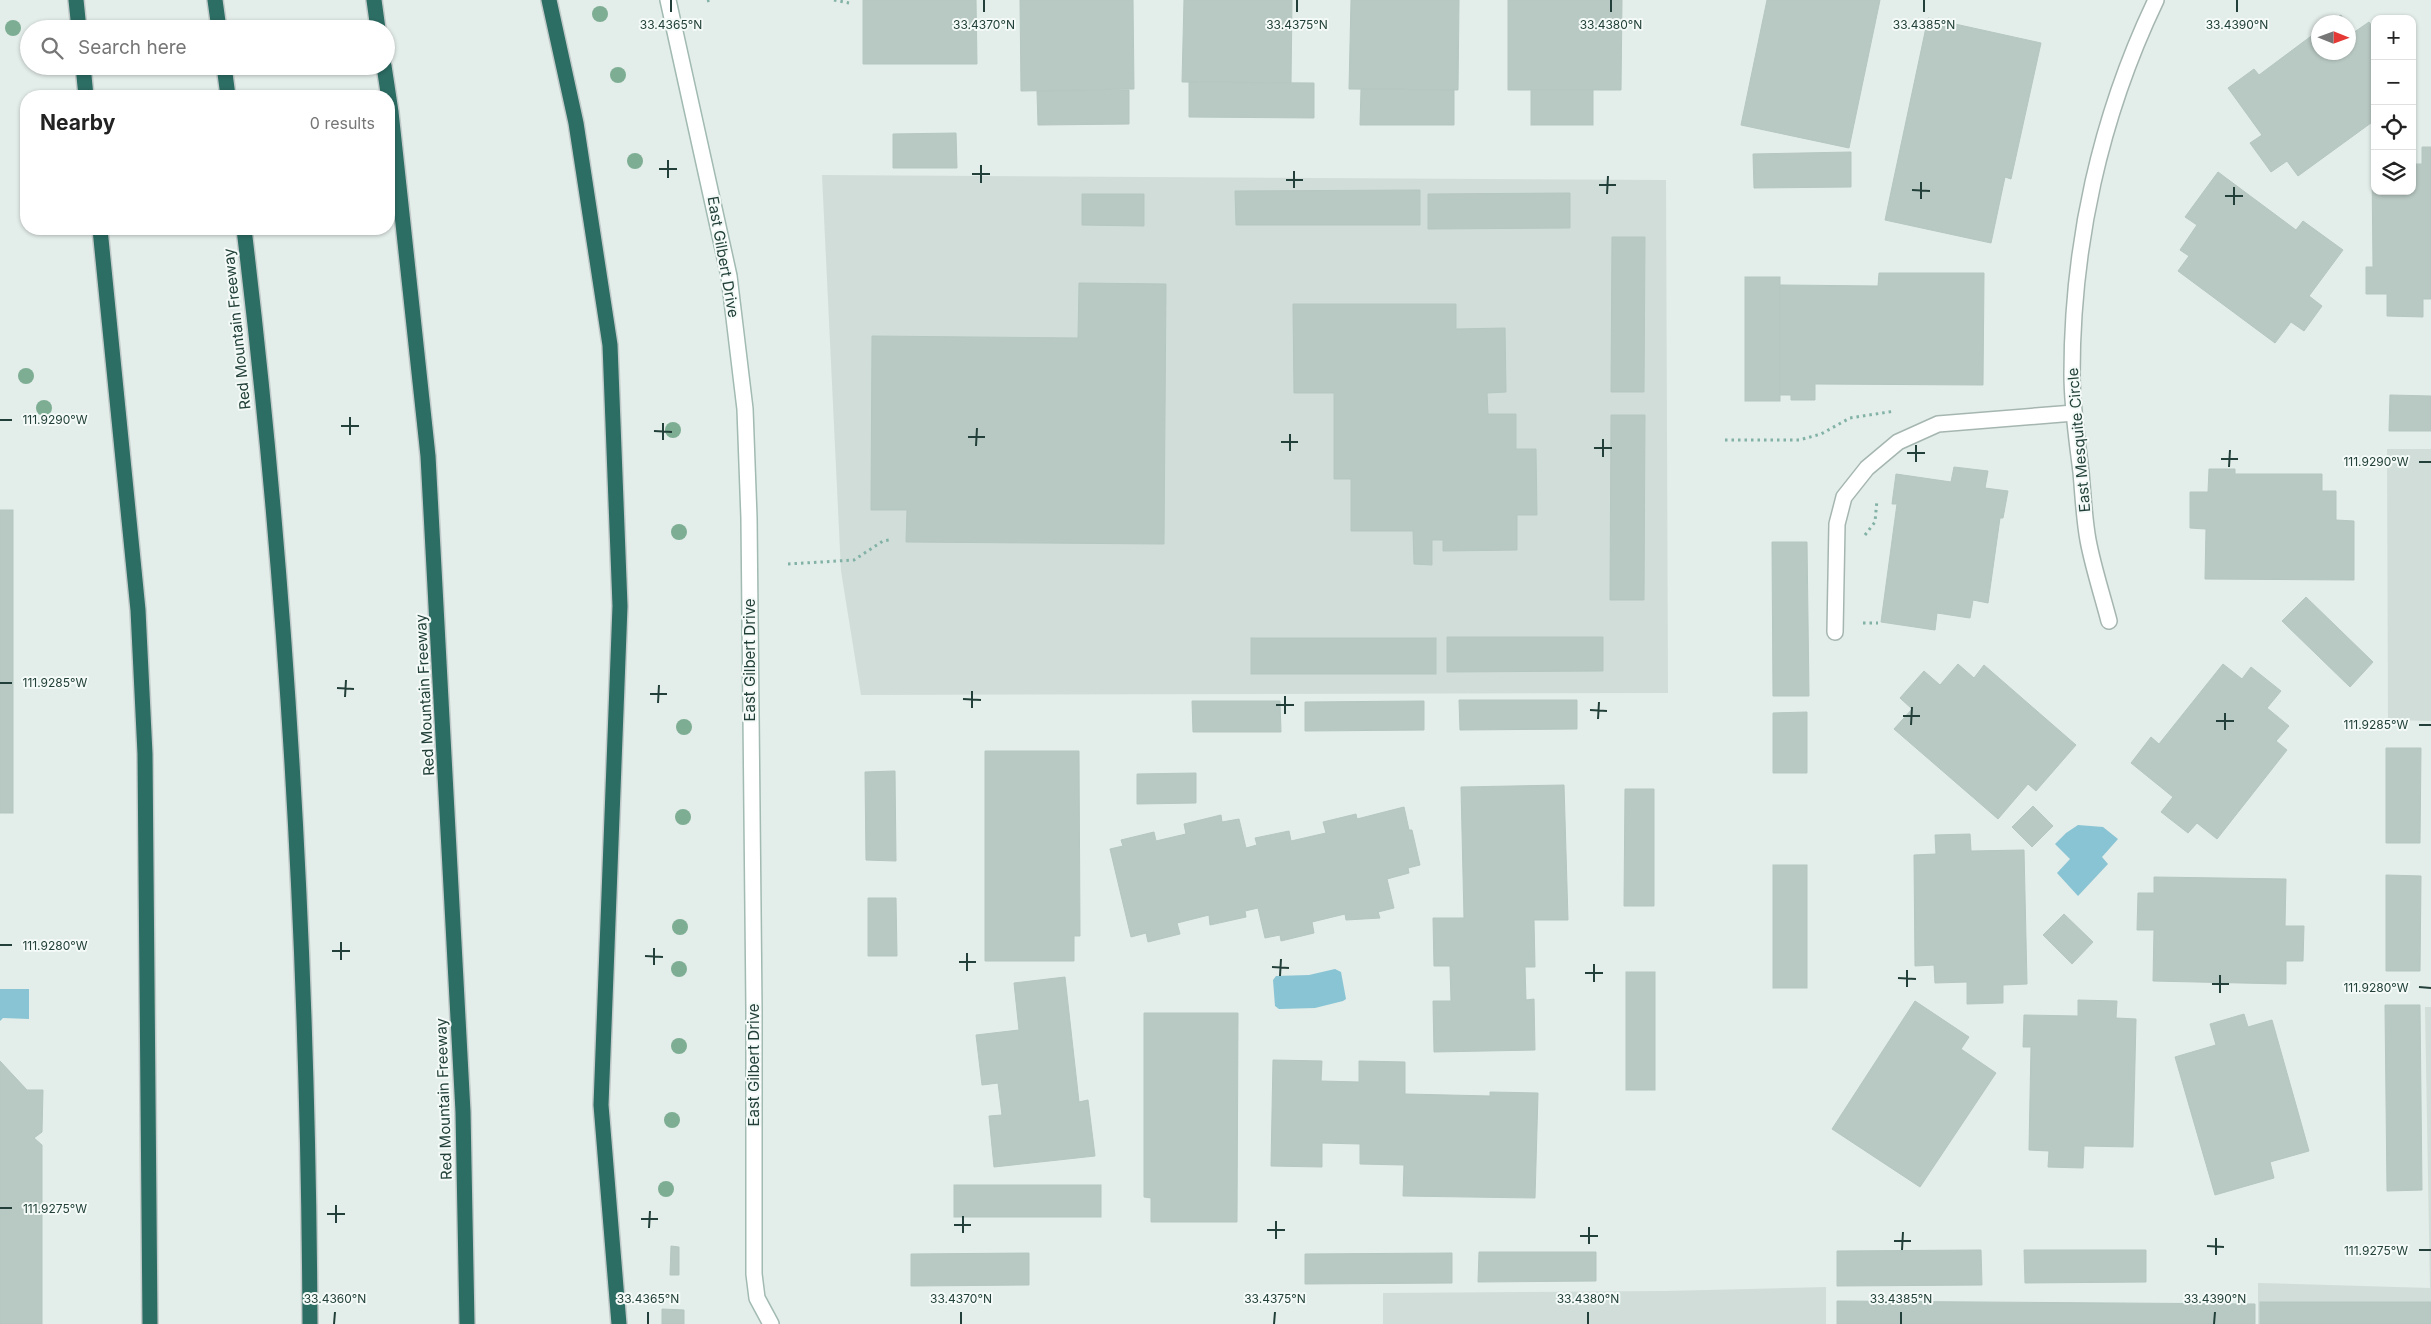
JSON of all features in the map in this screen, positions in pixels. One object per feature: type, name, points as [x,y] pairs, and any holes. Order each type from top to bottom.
[{"type":"highway","points":[[76,0],[78,20]]},
{"type":"highway","points":[[215,0],[218,20]]},
{"type":"highway","points":[[374,0],[377,20]]},
{"type":"highway","points":[[549,0],[576,123],[610,345],[620,606],[601,1106],[618,1324]]},
{"type":"highway","points":[[84,75],[85,90]]},
{"type":"highway","points":[[225,75],[227,90]]},
{"type":"highway","name":"Red Mountain Freeway","points":[[385,75],[387,90]]},
{"type":"highway","name":"Red Mountain Freeway","points":[[395,164],[428,456],[463,1112],[467,1324]]},
{"type":"highway","points":[[101,235],[138,610],[145,754],[150,1324]]},
{"type":"highway","name":"Red Mountain Freeway","points":[[245,235],[273,514],[293,784],[306,1059],[310,1324]]},
{"type":"street","name":"East Gilbert Drive","points":[[668,0],[729,276],[745,409],[750,518],[754,1274],[757,1298],[771,1324]]},
{"type":"street","name":"East Mesquite Circle","points":[[2109,620],[2088,540],[2074,414],[2072,373],[2076,282],[2087,208],[2105,131],[2134,45],[2156,0]]},
{"type":"street","points":[[1835,632],[1837,524],[1844,497],[1867,468],[1898,442],[1938,424],[2074,414]]},
{"type":"path","points":[[834,0],[849,3]]},
{"type":"path","points":[[1725,440],[1799,440],[1821,434],[1850,418],[1904,409]]},
{"type":"path","points":[[1860,540],[1876,522],[1877,494]]},
{"type":"path","points":[[788,564],[854,560],[883,541],[889,540]]},
{"type":"path","points":[[1856,623],[1878,623]]},
{"type":"shaded area","points":[[822,175],[1666,180],[1668,693],[861,695],[841,571]]},
{"type":"shaded area","points":[[2387,449],[2431,449],[2431,721],[2388,720]]},
{"type":"shaded area","points":[[2425,1007],[2431,1007],[2431,1324],[2258,1324],[2258,1283],[2430,1288]]},
{"type":"shaded area","points":[[1826,1287],[1826,1324],[1383,1324],[1383,1293],[1665,1291]]},
{"type":"water","points":[[2078,825],[2103,827],[2118,839],[2102,857],[2108,864],[2078,896],[2057,873],[2070,859],[2055,844]]},
{"type":"water","points":[[1335,969],[1341,972],[1346,999],[1343,1001],[1315,1008],[1279,1009],[1275,1006],[1273,980],[1276,976],[1309,975]]},
{"type":"water","points":[[0,989],[29,989],[29,1019],[3,1018],[0,1021]]},
{"type":"building","points":[[863,0],[976,0],[977,64],[863,64]]},
{"type":"building","points":[[1020,0],[1133,0],[1134,89],[1021,91]]},
{"type":"building","points":[[1184,0],[1292,0],[1291,83],[1182,82]]},
{"type":"building","points":[[1351,0],[1459,0],[1458,90],[1349,89]]},
{"type":"building","points":[[1508,0],[1622,0],[1621,90],[1508,90]]},
{"type":"building","points":[[1767,0],[1880,0],[1849,148],[1741,125]]},
{"type":"building","points":[[1928,18],[2041,43],[2011,179],[2005,177],[1991,243],[1885,220]]},
{"type":"building","points":[[2369,22],[2371,25],[2371,123],[2298,176],[2287,161],[2271,172],[2250,143],[2262,135],[2228,88],[2254,69],[2259,75],[2311,36],[2311,60],[2356,60],[2356,31]]},
{"type":"building","points":[[1189,82],[1314,83],[1314,118],[1189,117]]},
{"type":"building","points":[[1361,89],[1454,90],[1454,125],[1360,125]]},
{"type":"building","points":[[1129,90],[1129,124],[1038,125],[1037,91]]},
{"type":"building","points":[[1531,90],[1593,90],[1593,125],[1531,125]]},
{"type":"building","points":[[956,133],[957,168],[893,168],[893,134]]},
{"type":"building","points":[[2422,147],[2431,147],[2431,299],[2423,299],[2423,317],[2387,316],[2387,294],[2366,294],[2366,267],[2373,267],[2372,195],[2416,195],[2416,164],[2422,164]]},
{"type":"building","points":[[1851,152],[1851,187],[1754,188],[1753,154]]},
{"type":"building","points":[[2218,172],[2296,230],[2303,221],[2343,250],[2309,296],[2322,306],[2304,331],[2291,322],[2275,343],[2178,271],[2189,256],[2180,250],[2197,225],[2185,217]]},
{"type":"building","points":[[1420,190],[1420,225],[1236,225],[1235,191]]},
{"type":"building","points":[[1570,193],[1570,228],[1428,229],[1428,194]]},
{"type":"building","points":[[1082,194],[1144,194],[1144,226],[1082,225]]},
{"type":"building","points":[[1612,237],[1645,237],[1644,392],[1611,392]]},
{"type":"building","points":[[1879,273],[1984,273],[1983,385],[1815,384],[1815,400],[1791,400],[1791,395],[1780,395],[1780,285],[1878,286]]},
{"type":"building","points":[[1745,277],[1780,277],[1780,401],[1745,401]]},
{"type":"building","points":[[1079,283],[1166,284],[1164,544],[906,542],[907,510],[871,510],[872,336],[1078,338]]},
{"type":"building","points":[[1293,304],[1456,304],[1456,329],[1505,328],[1506,392],[1487,393],[1488,414],[1516,414],[1516,449],[1536,449],[1537,515],[1517,515],[1517,550],[1443,551],[1443,540],[1432,540],[1432,565],[1414,564],[1413,531],[1351,531],[1351,479],[1334,479],[1334,393],[1294,393]]},
{"type":"building","points":[[2390,395],[2431,396],[2431,431],[2389,431]]},
{"type":"building","points":[[1611,415],[1645,415],[1644,600],[1610,600]]},
{"type":"building","points":[[1954,467],[1988,471],[1985,488],[2008,491],[2003,518],[2000,518],[1988,603],[1973,600],[1970,618],[1937,613],[1935,630],[1881,622],[1897,504],[1892,504],[1896,474],[1951,482]]},
{"type":"building","points":[[2209,469],[2235,469],[2235,474],[2322,474],[2322,491],[2336,491],[2336,520],[2354,521],[2354,580],[2205,579],[2206,529],[2190,528],[2190,492],[2208,492]]},
{"type":"building","points":[[0,510],[13,510],[13,813],[0,813]]},
{"type":"building","points":[[1772,542],[1807,542],[1809,696],[1773,696]]},
{"type":"building","points":[[2306,597],[2373,662],[2350,687],[2282,621]]},
{"type":"building","points":[[1447,637],[1603,637],[1603,671],[1447,672]]},
{"type":"building","points":[[1251,638],[1436,638],[1436,674],[1251,674]]},
{"type":"building","points":[[1958,664],[1974,678],[1984,665],[2076,745],[2036,791],[2028,784],[1998,819],[1894,729],[1912,709],[1900,698],[1924,671],[1940,685]]},
{"type":"building","points":[[2223,664],[2242,679],[2251,667],[2281,691],[2267,708],[2289,726],[2276,741],[2287,750],[2217,839],[2197,823],[2188,833],[2161,812],[2173,797],[2131,763],[2151,737],[2159,744]]},
{"type":"building","points":[[1459,700],[1577,700],[1577,729],[1460,730]]},
{"type":"building","points":[[1192,701],[1280,701],[1281,732],[1193,732]]},
{"type":"building","points":[[1424,701],[1424,730],[1305,731],[1305,702]]},
{"type":"building","points":[[1807,712],[1807,773],[1773,773],[1773,713]]},
{"type":"building","points":[[2386,748],[2421,748],[2420,843],[2386,843]]},
{"type":"building","points":[[985,751],[1079,751],[1080,936],[1074,936],[1074,961],[985,961]]},
{"type":"building","points":[[895,771],[896,861],[866,860],[865,772]]},
{"type":"building","points":[[1196,773],[1196,803],[1137,804],[1137,774]]},
{"type":"building","points":[[1564,785],[1568,920],[1534,920],[1535,967],[1525,967],[1526,1000],[1534,999],[1535,1050],[1434,1052],[1433,1001],[1451,1001],[1450,966],[1434,966],[1433,918],[1464,918],[1461,787]]},
{"type":"building","points":[[1625,789],[1654,789],[1654,906],[1624,906]]},
{"type":"building","points":[[2033,806],[2053,826],[2032,847],[2012,827]]},
{"type":"building","points":[[1404,807],[1409,830],[1412,830],[1420,865],[1408,868],[1409,873],[1387,879],[1394,908],[1378,912],[1380,918],[1346,920],[1345,914],[1312,922],[1314,933],[1281,941],[1280,935],[1265,938],[1258,908],[1245,911],[1246,917],[1210,925],[1209,915],[1177,923],[1180,934],[1148,942],[1146,933],[1131,937],[1110,849],[1123,846],[1121,840],[1154,832],[1156,841],[1186,834],[1184,824],[1221,815],[1222,822],[1239,819],[1246,848],[1257,845],[1255,838],[1289,831],[1291,841],[1326,833],[1323,822],[1356,814],[1357,819]]},
{"type":"building","points":[[1970,834],[1971,851],[2024,850],[2027,984],[2003,985],[2003,1003],[1967,1004],[1967,982],[1935,983],[1934,965],[1915,966],[1914,855],[1936,854],[1935,835]]},
{"type":"building","points":[[1773,865],[1807,865],[1807,988],[1773,988]]},
{"type":"building","points":[[2386,875],[2421,876],[2420,971],[2386,971]]},
{"type":"building","points":[[2154,877],[2286,879],[2285,926],[2304,926],[2303,961],[2286,961],[2286,984],[2153,981],[2154,930],[2137,930],[2138,893],[2154,893]]},
{"type":"building","points":[[868,898],[896,898],[897,956],[868,956]]},
{"type":"building","points":[[2064,914],[2093,942],[2072,964],[2043,935]]},
{"type":"building","points":[[1626,972],[1655,972],[1655,1090],[1626,1090]]},
{"type":"building","points":[[1065,977],[1079,1102],[1088,1100],[1095,1156],[994,1167],[989,1116],[1002,1115],[998,1083],[982,1085],[976,1035],[1019,1030],[1014,983]]},
{"type":"building","points":[[2078,1000],[2117,1001],[2116,1018],[2136,1019],[2133,1147],[2084,1146],[2083,1168],[2048,1167],[2049,1151],[2029,1150],[2031,1047],[2023,1047],[2024,1015],[2078,1016]]},
{"type":"building","points":[[1915,1001],[1969,1037],[1961,1049],[1996,1073],[1920,1187],[1832,1129]]},
{"type":"building","points":[[2385,1005],[2420,1005],[2422,1190],[2387,1191]]},
{"type":"building","points":[[1144,1013],[1238,1013],[1237,1222],[1151,1222],[1151,1198],[1144,1197]]},
{"type":"building","points":[[2244,1014],[2248,1027],[2272,1020],[2309,1151],[2270,1162],[2274,1178],[2215,1195],[2175,1057],[2216,1045],[2210,1024]]},
{"type":"building","points":[[1273,1060],[1322,1061],[1321,1081],[1359,1082],[1359,1061],[1405,1062],[1405,1094],[1490,1096],[1490,1092],[1538,1093],[1535,1198],[1403,1196],[1404,1165],[1360,1164],[1360,1144],[1322,1143],[1322,1167],[1271,1166]]},
{"type":"building","points":[[0,1061],[27,1090],[43,1090],[42,1132],[34,1138],[42,1145],[42,1324],[0,1324]]},
{"type":"building","points":[[954,1185],[1101,1185],[1101,1217],[954,1217]]},
{"type":"building","points":[[671,1246],[679,1247],[679,1275],[670,1275]]},
{"type":"building","points":[[1981,1250],[1982,1285],[1837,1286],[1837,1251]]},
{"type":"building","points":[[2024,1250],[2146,1250],[2146,1282],[2025,1283]]},
{"type":"building","points":[[1479,1252],[1596,1252],[1596,1281],[1478,1282]]},
{"type":"building","points":[[1029,1253],[1029,1285],[911,1286],[911,1254]]},
{"type":"building","points":[[1452,1253],[1452,1283],[1305,1284],[1305,1254]]},
{"type":"building","points":[[1837,1301],[2255,1304],[2255,1324],[1837,1324]]},
{"type":"building","points":[[2260,1302],[2431,1302],[2431,1324],[2260,1324]]},
{"type":"building","points":[[662,1309],[684,1310],[684,1324],[662,1324]]}]
